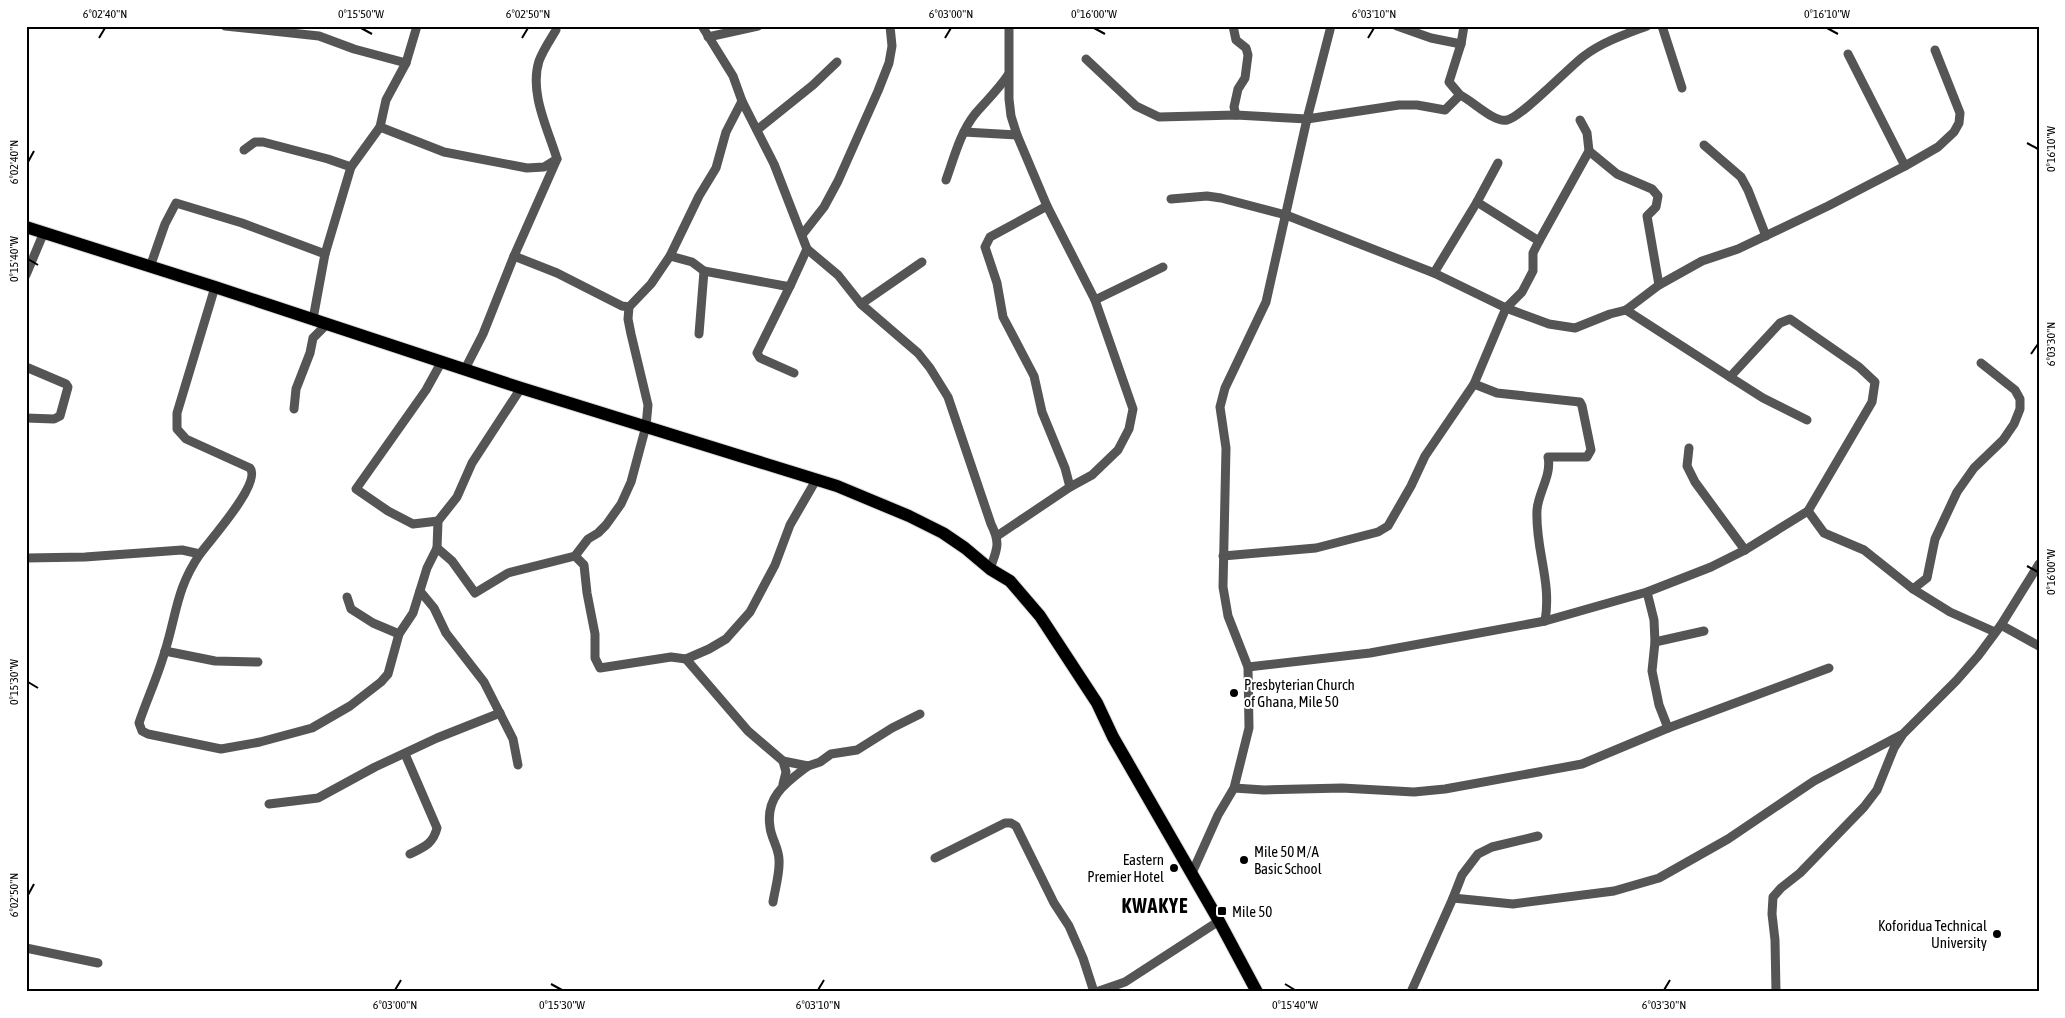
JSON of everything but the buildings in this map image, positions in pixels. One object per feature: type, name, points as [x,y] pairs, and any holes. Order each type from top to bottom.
[{"type":"highway","points":[[26,227],[215,286],[522,388],[846,490],[909,516],[943,533],[990,569],[1010,581],[1024,595],[1057,641],[1097,703],[1113,737],[1192,873],[1257,992]]},
{"type":"street","points":[[225,26],[262,28],[319,36],[354,49],[406,63]]},
{"type":"street","points":[[313,319],[325,254],[352,167],[380,127],[386,100],[406,63],[417,26]]},
{"type":"street","points":[[464,369],[483,334],[514,256],[557,160],[538,98],[536,79],[540,60],[556,30],[556,26]]},
{"type":"street","points":[[702,26],[733,76],[742,101],[774,164],[807,249],[838,275],[861,304],[918,353],[948,397],[991,524],[997,536],[998,546],[990,569]]},
{"type":"street","points":[[708,37],[758,26]]},
{"type":"street","points":[[802,235],[824,207],[838,181],[878,91],[889,63],[892,46],[890,26]]},
{"type":"street","points":[[997,536],[1070,487],[1092,475],[1118,450],[1129,429],[1133,409],[1095,300],[1047,206],[1017,135],[1011,116],[1008,75],[1009,26]]},
{"type":"street","points":[[1232,26],[1236,40],[1246,48],[1248,55],[1245,78],[1238,89],[1234,106],[1236,114]]},
{"type":"street","points":[[1192,873],[1218,816],[1234,788],[1249,728],[1248,667],[1228,616],[1223,587],[1226,448],[1220,408],[1224,388],[1266,302],[1307,119],[1331,26]]},
{"type":"street","points":[[1397,26],[1431,38],[1461,44]]},
{"type":"street","points":[[1464,26],[1461,44],[1449,82],[1460,95],[1498,120],[1507,120],[1524,109],[1586,55],[1618,37],[1647,26]]},
{"type":"street","points":[[1662,26],[1682,88]]},
{"type":"street","points":[[1171,199],[1207,196],[1286,215],[1434,273],[1506,308],[1549,324],[1575,328],[1610,314],[1626,310],[1659,285],[1702,261],[1738,250],[1905,166],[1938,147],[1954,132],[1959,123],[1960,113],[1934,50]]},
{"type":"street","points":[[1848,54],[1905,166]]},
{"type":"street","points":[[1086,59],[1093,68],[1136,106],[1159,117],[1236,114],[1307,119],[1399,105],[1417,105],[1445,110],[1460,95]]},
{"type":"street","points":[[757,130],[813,85],[837,62]]},
{"type":"street","points":[[946,180],[964,132],[975,115],[994,95],[1008,75]]},
{"type":"street","points":[[437,548],[452,561],[476,593],[508,573],[575,556],[588,539],[606,525],[621,504],[630,482],[646,426],[648,405],[628,319],[629,307],[651,284],[670,256],[699,196],[716,168],[726,132],[742,101]]},
{"type":"street","points":[[1223,556],[1316,548],[1378,532],[1388,526],[1411,486],[1425,456],[1474,384],[1506,308],[1522,292],[1533,271],[1533,253],[1589,151],[1587,133],[1580,120]]},
{"type":"street","points":[[380,127],[444,152],[527,168],[544,167],[557,160]]},
{"type":"street","points":[[964,132],[1017,135]]},
{"type":"street","points":[[244,150],[256,142],[263,142],[328,158],[352,167]]},
{"type":"street","points":[[1704,144],[1741,177],[1766,236]]},
{"type":"street","points":[[1589,151],[1616,174],[1652,188],[1658,196],[1656,207],[1647,216],[1659,285]]},
{"type":"street","points":[[1434,273],[1498,163]]},
{"type":"street","points":[[1477,202],[1539,241]]},
{"type":"street","points":[[150,267],[169,216],[176,203],[242,223],[325,254]]},
{"type":"street","points":[[1047,206],[990,237],[985,247],[997,283],[1003,317],[1034,376],[1042,412],[1065,468],[1070,487]]},
{"type":"street","points":[[26,275],[44,232]]},
{"type":"street","points":[[794,373],[760,358],[757,353],[807,249]]},
{"type":"street","points":[[514,256],[557,273],[622,306],[629,307]]},
{"type":"street","points":[[670,256],[692,262],[704,271],[790,286]]},
{"type":"street","points":[[861,304],[922,262]]},
{"type":"street","points":[[1095,300],[1163,267]]},
{"type":"street","points":[[699,334],[704,271]]},
{"type":"street","points":[[215,286],[177,414],[177,429],[186,438],[250,468],[253,477],[244,495],[200,554],[185,578],[177,600],[166,651],[139,723],[142,731],[171,740],[221,750],[312,728],[350,706],[381,682],[388,674],[399,634],[413,613],[427,568],[437,548],[438,521],[457,498],[472,463],[522,388]]},
{"type":"street","points":[[1626,310],[1730,378],[1763,398],[1807,420]]},
{"type":"street","points":[[1248,667],[1370,653],[1546,621],[1646,592],[1710,567],[1744,550],[1808,510],[1872,402],[1875,382],[1859,368],[1790,319],[1780,323],[1730,378]]},
{"type":"street","points":[[294,410],[296,389],[310,353],[313,338],[327,324]]},
{"type":"street","points":[[438,521],[413,524],[388,511],[356,489],[426,390],[442,361]]},
{"type":"street","points":[[1913,589],[1927,578],[1935,540],[1958,492],[1974,468],[2003,440],[2014,424],[2020,409],[2020,399],[2015,390],[1981,363]]},
{"type":"street","points":[[26,367],[66,384],[68,388],[60,416],[54,419],[26,418]]},
{"type":"street","points":[[1474,384],[1497,394],[1580,402],[1582,406],[1591,450],[1587,457],[1548,457],[1545,481],[1538,501],[1537,537],[1548,588],[1546,621]]},
{"type":"street","points":[[1688,448],[1688,466],[1695,482],[1744,550]]},
{"type":"street","points":[[575,556],[584,565],[595,634],[595,658],[600,668],[671,657],[686,659],[710,649],[726,639],[750,612],[775,565],[790,525],[816,480]]},
{"type":"street","points":[[1808,510],[1824,533],[1864,550],[1913,589],[1950,612],[2039,646]]},
{"type":"street","points":[[26,558],[85,557],[182,550],[200,554]]},
{"type":"street","points":[[1776,992],[1775,940],[1772,914],[1773,897],[1800,873],[1864,807],[1876,790],[1902,734],[1956,681],[1978,656],[1998,629],[2039,564]]},
{"type":"street","points":[[420,591],[434,608],[446,633],[484,682],[513,739],[518,765]]},
{"type":"street","points":[[1646,592],[1654,620],[1655,642],[1652,671],[1659,705],[1668,728]]},
{"type":"street","points":[[347,597],[351,609],[399,634]]},
{"type":"street","points":[[1655,642],[1704,630]]},
{"type":"street","points":[[166,651],[215,661],[258,662]]},
{"type":"street","points":[[686,659],[748,731],[783,761],[808,766]]},
{"type":"street","points":[[1234,788],[1264,790],[1342,788],[1414,792],[1445,789],[1582,764],[1668,728],[1828,668]]},
{"type":"street","points":[[269,804],[318,798],[375,767],[437,738],[500,713]]},
{"type":"street","points":[[773,902],[779,860],[770,827],[770,810],[774,799],[784,784],[808,766],[820,762],[831,754],[857,750],[892,728],[920,714]]},
{"type":"street","points":[[1453,898],[1514,904],[1614,892],[1659,878],[1728,839],[1814,781],[1902,734]]},
{"type":"street","points":[[405,754],[437,828],[435,837],[429,844],[410,854]]},
{"type":"street","points":[[783,761],[786,772],[784,784]]},
{"type":"street","points":[[935,858],[1005,823],[1011,823],[1016,826],[1054,903],[1069,926],[1095,992],[1125,982],[1219,921]]},
{"type":"street","points":[[1411,992],[1462,875],[1478,854],[1492,847],[1538,836]]},
{"type":"street","points":[[26,948],[98,963]]},
{"type":"place","name":"Presbyterian Church of Ghana, Mile 50","points":[[1234,693]]},
{"type":"place","name":"Mile 50 M/A Basic School","points":[[1244,860]]},
{"type":"place","name":"Eastern Premier Hotel","points":[[1174,868]]},
{"type":"place","name":"Mile 50","points":[[1222,911]]},
{"type":"place","name":"Koforidua Technical University","points":[[1997,934]]},
{"type":"district","name":"KWAKYE","points":[[1155,905]]}]
